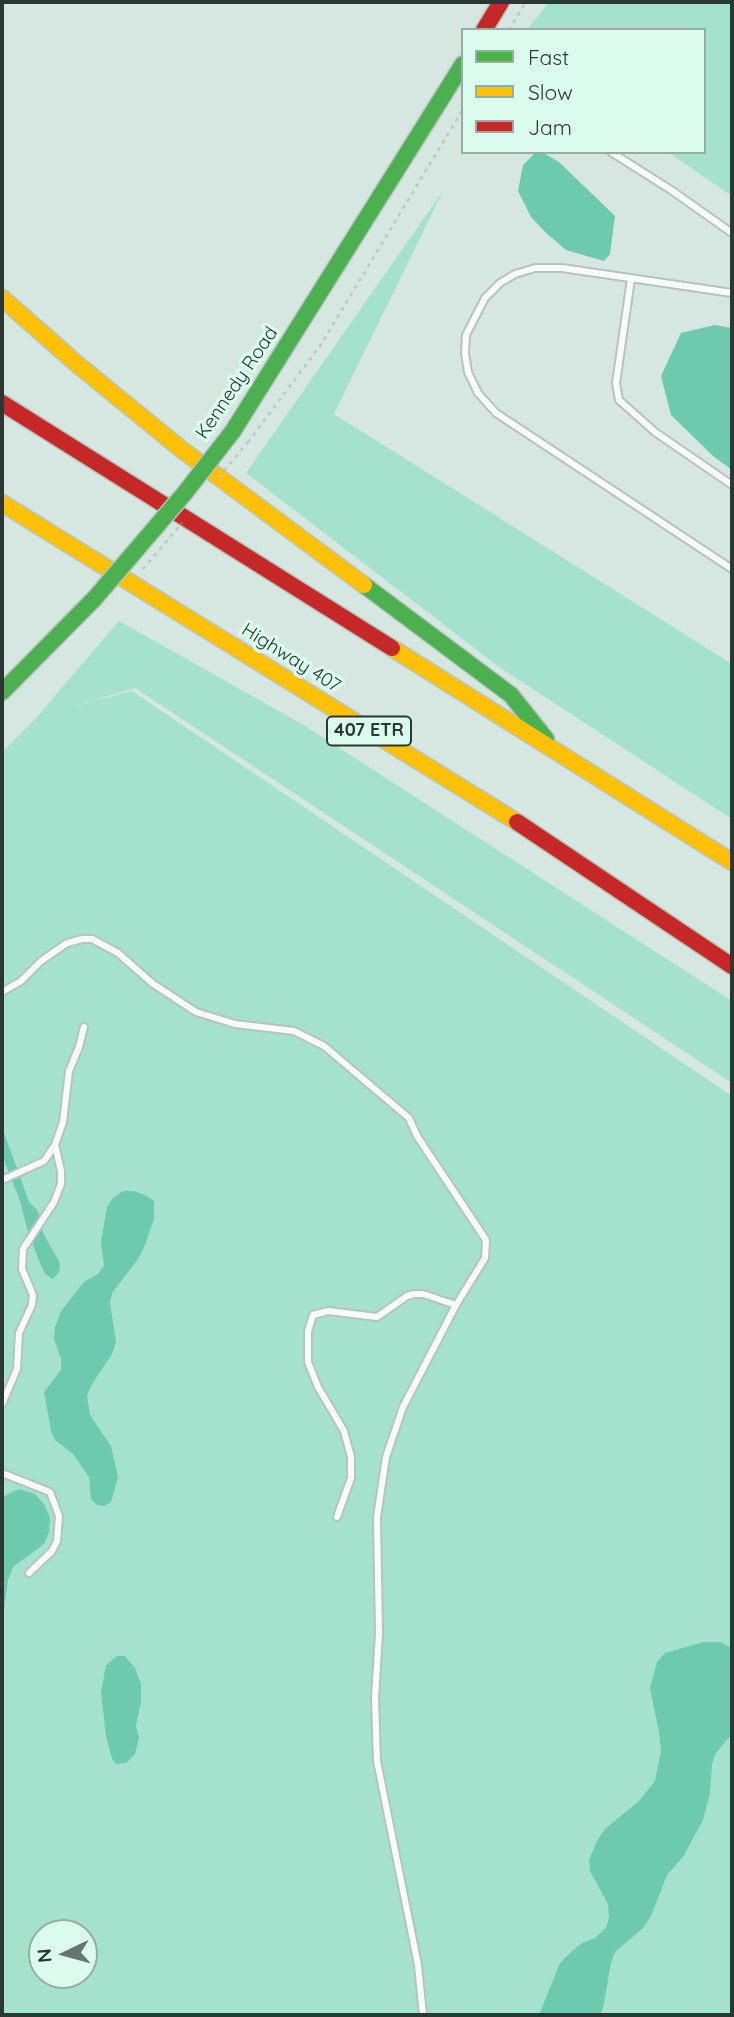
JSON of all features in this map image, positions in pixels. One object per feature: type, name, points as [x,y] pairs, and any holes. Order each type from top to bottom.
[{"type":"main road","points":[[485,28],[501,2]]},
{"type":"main road","name":"Kennedy Road","points":[[2,692],[94,598],[184,494],[233,431],[461,69]]},
{"type":"main road","points":[[2,298],[181,449],[511,695],[556,752]]},
{"type":"main road","points":[[2,403],[732,862]]},
{"type":"main road","name":"Highway 407","points":[[2,503],[528,829],[732,966]]},
{"type":"lane","points":[[614,154],[732,233]]},
{"type":"lane","points":[[732,293],[562,268],[535,268],[515,274],[493,290],[474,317],[466,335],[465,353],[468,372],[478,393],[496,413],[732,569]]},
{"type":"lane","points":[[631,279],[616,383],[619,400],[655,432],[732,485]]},
{"type":"lane","points":[[2,992],[21,981],[41,961],[67,943],[92,939],[118,953],[152,983],[196,1012],[235,1024],[295,1031],[324,1046],[409,1118],[429,1156],[486,1240],[485,1258],[456,1305],[403,1407],[386,1457],[377,1517],[379,1633],[374,1698],[377,1761],[418,1965],[423,2015]]},
{"type":"lane","points":[[2,1180],[44,1161],[55,1145],[63,1122],[69,1071],[84,1027]]},
{"type":"lane","points":[[2,1404],[17,1369],[19,1333],[32,1305],[33,1296],[22,1269],[23,1249],[54,1202],[61,1184],[55,1145]]},
{"type":"lane","points":[[337,1517],[351,1478],[351,1457],[344,1431],[318,1387],[308,1362],[307,1331],[313,1315],[328,1311],[377,1317],[414,1294],[423,1294],[456,1305]]},
{"type":"lane","points":[[2,1473],[50,1492],[60,1516],[57,1541],[52,1550],[29,1573]]},
{"type":"path","points":[[510,28],[526,2]]},
{"type":"path","points":[[248,442],[326,336],[461,112]]},
{"type":"shaded area","points":[[549,2],[732,2],[732,196],[671,154],[706,154],[706,28],[529,28]]},
{"type":"shaded area","points":[[534,154],[545,154],[559,162],[615,216],[610,254],[604,261],[566,250],[531,217],[518,191],[523,165]]},
{"type":"shaded area","points":[[443,191],[334,414],[732,664],[732,819],[499,667],[246,473]]},
{"type":"shaded area","points":[[715,325],[732,328],[732,470],[713,456],[671,415],[661,376],[681,333]]},
{"type":"shaded area","points":[[119,621],[302,724],[732,1001],[732,1083],[135,688],[74,706],[132,691],[732,1096],[732,2015],[2,2015],[2,752],[36,718]]},
{"type":"shaded area","points":[[2,1127],[29,1202],[38,1211],[43,1233],[60,1263],[59,1272],[53,1279],[45,1274],[40,1263],[2,1155]]},
{"type":"shaded area","points":[[123,1191],[134,1191],[154,1201],[154,1219],[138,1259],[112,1293],[110,1302],[116,1342],[112,1354],[87,1395],[90,1415],[111,1446],[118,1477],[111,1502],[104,1506],[97,1505],[91,1499],[89,1477],[73,1454],[55,1440],[44,1392],[61,1370],[61,1359],[54,1339],[61,1311],[84,1282],[98,1274],[104,1266],[101,1242],[107,1207],[113,1198]]},
{"type":"shaded area","points":[[19,1489],[35,1494],[44,1504],[50,1518],[49,1532],[44,1544],[13,1567],[8,1580],[2,1624],[2,1497]]},
{"type":"shaded area","points":[[704,1642],[720,1642],[732,1648],[732,1734],[716,1753],[712,1764],[710,1793],[703,1820],[683,1857],[667,1875],[644,1927],[615,1952],[600,2015],[539,2015],[560,1963],[582,1943],[595,1938],[606,1928],[608,1904],[590,1871],[589,1860],[605,1829],[639,1801],[655,1781],[661,1751],[650,1688],[657,1662],[665,1653]]},
{"type":"shaded area","points":[[117,1656],[125,1656],[135,1668],[141,1684],[141,1701],[136,1726],[139,1738],[135,1754],[126,1763],[116,1764],[106,1736],[101,1693],[106,1665]]},
{"type":"traffic: fast","points":[[233,431],[461,67]]},
{"type":"traffic: fast","points":[[95,598],[184,494],[233,431]]},
{"type":"traffic: fast","points":[[364,585],[511,695],[546,739]]},
{"type":"traffic: fast","points":[[2,692],[95,598]]},
{"type":"traffic: slow","points":[[2,298],[181,449],[364,585]]},
{"type":"traffic: slow","points":[[2,503],[517,822]]},
{"type":"traffic: slow","points":[[392,648],[732,862]]},
{"type":"traffic: jam","points":[[485,28],[501,2]]},
{"type":"traffic: jam","points":[[2,403],[392,648]]},
{"type":"traffic: jam","points":[[517,822],[732,966]]}]
